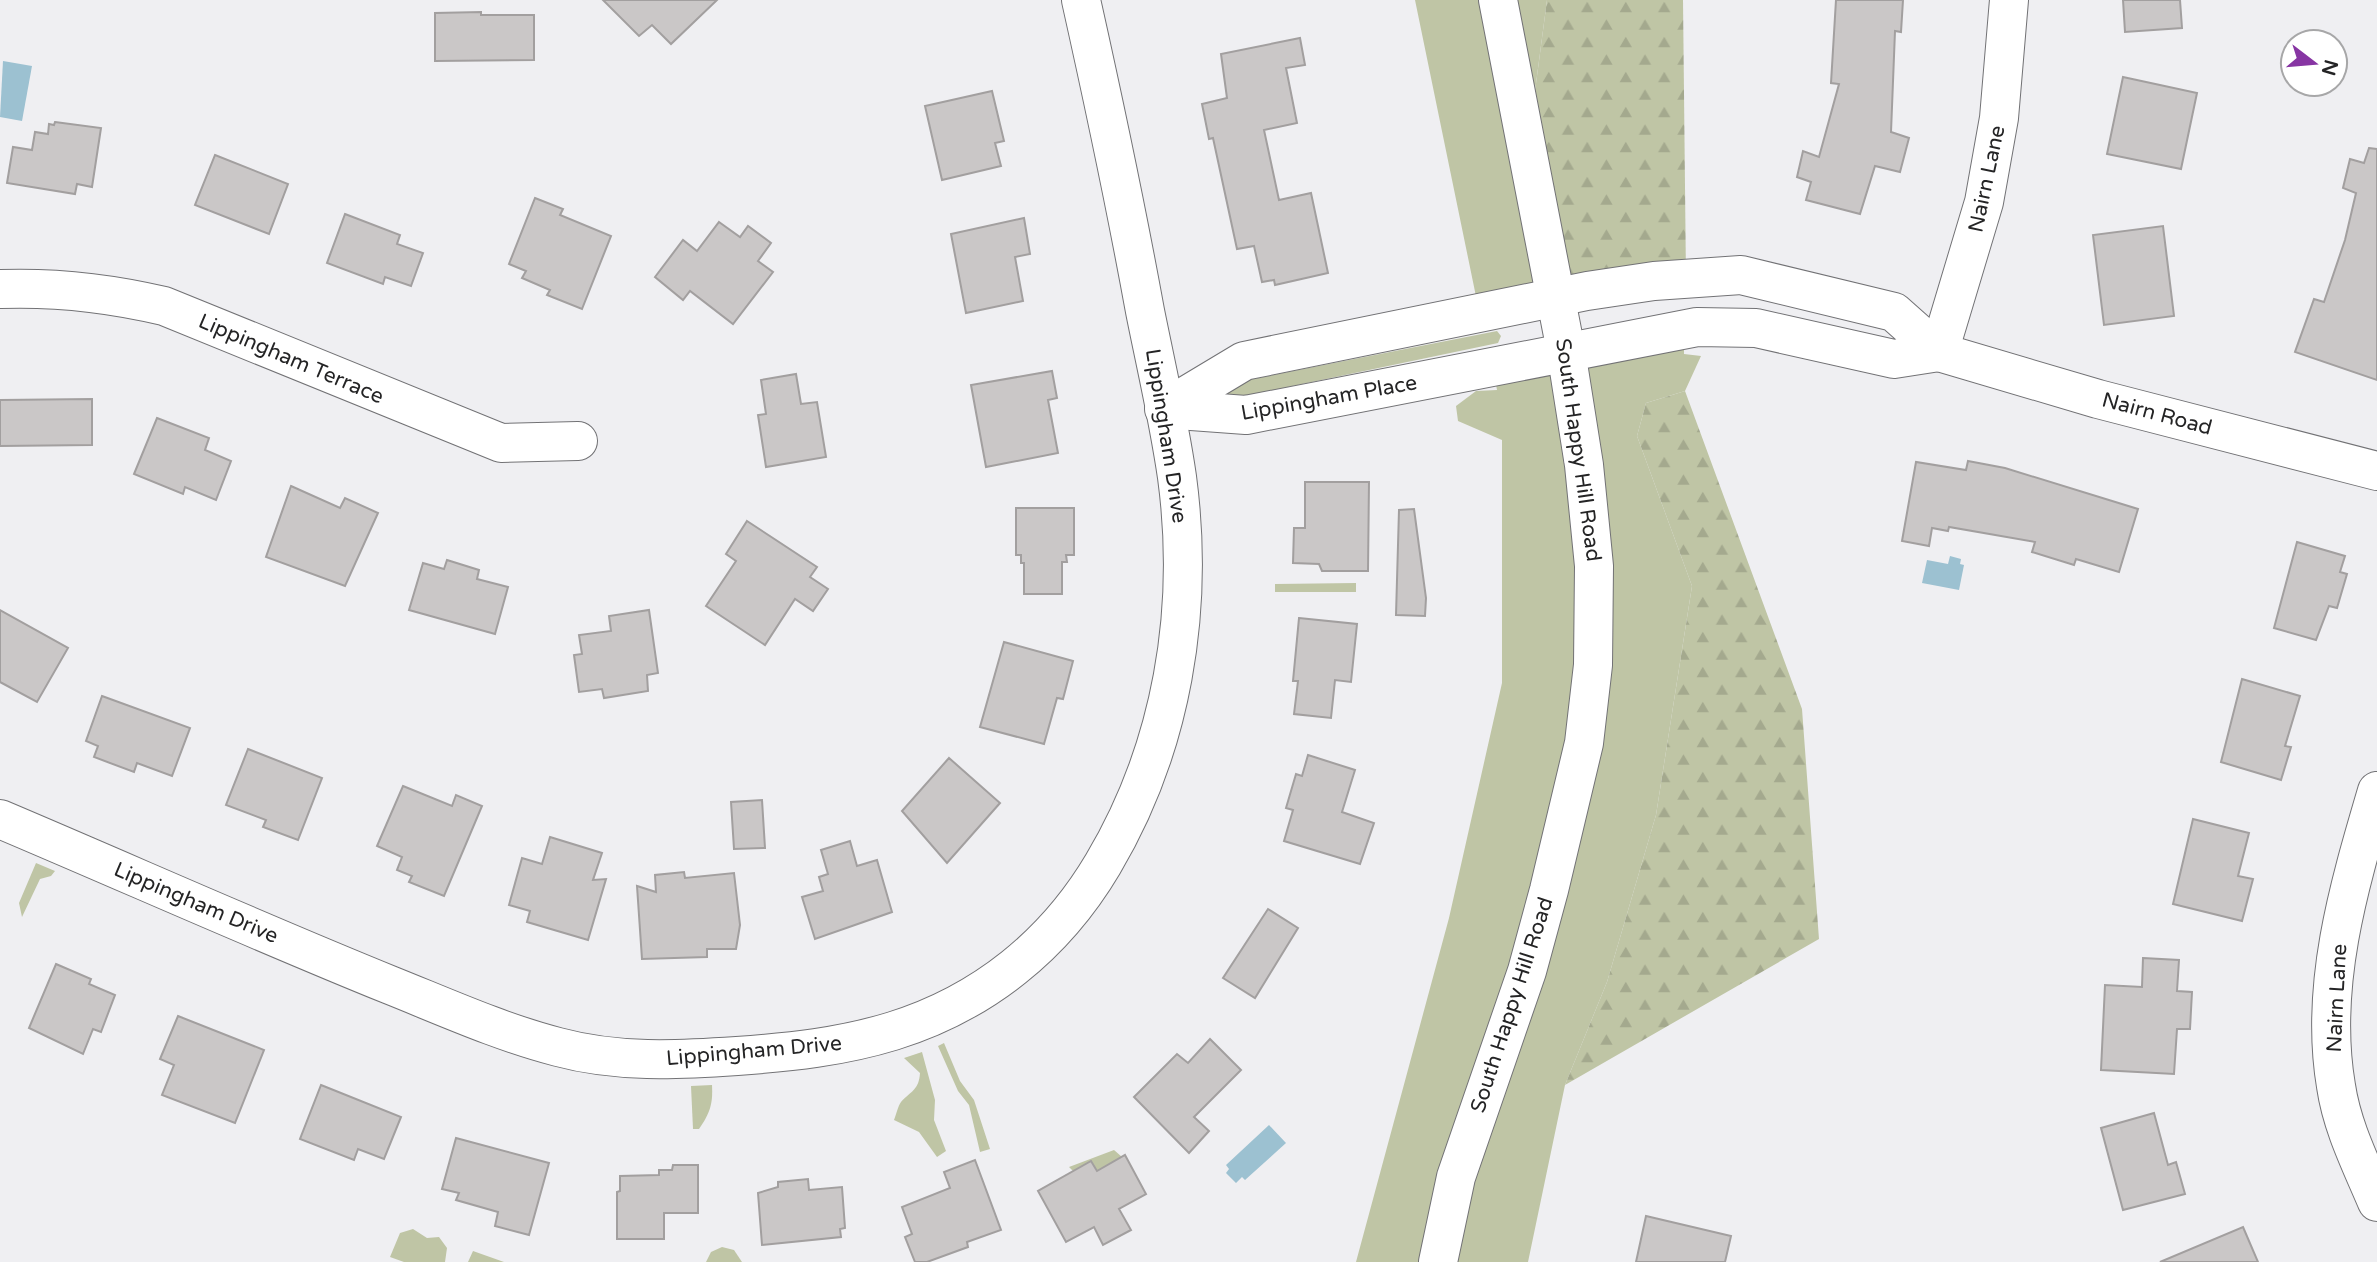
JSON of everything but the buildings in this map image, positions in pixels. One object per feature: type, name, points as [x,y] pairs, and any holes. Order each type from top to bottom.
[{"type":"street","name":"Lippingham Drive","points":[[0,819],[342,966],[502,1030],[560,1048],[608,1057],[669,1061],[821,1049],[857,1042],[915,1024],[965,1002],[1011,971],[1052,935],[1092,884],[1125,828],[1151,768],[1169,705],[1180,630],[1182,555],[1179,505],[1164,409],[1081,0]]},
{"type":"street","name":"South Happy Hill Road","points":[[1438,1262],[1456,1177],[1527,971],[1584,743],[1593,665],[1594,566],[1584,465],[1566,351],[1498,0]]},
{"type":"street","name":"Nairn Lane","points":[[1939,352],[1984,202],[1999,118],[2009,0]]},
{"type":"street","name":"Nairn Road","points":[[1556,298],[1654,281],[1741,275],[1894,312],[1939,352],[2105,401],[2377,471]]},
{"type":"street","name":"Lippingham Terrace","points":[[0,289],[46,288],[111,293],[164,306],[500,443],[578,440]]},
{"type":"street","points":[[1164,409],[1244,361],[1468,313],[1556,298]]},
{"type":"street","name":"Nairn Road","points":[[1566,351],[1697,327],[1756,328],[1894,359],[1939,352]]},
{"type":"street","name":"Lippingham Place","points":[[1164,409],[1246,415],[1516,364],[1566,351]]},
{"type":"street","name":"Nairn Lane","points":[[2377,791],[2349,889],[2335,963],[2330,1035],[2336,1087],[2349,1138],[2377,1202]]},
{"type":"green space","points":[[1415,0],[1547,0],[1527,152],[1556,298],[1479,311]]},
{"type":"green space","points":[[1547,0],[1683,0],[1686,279],[1556,298],[1527,152]]},
{"type":"green space","points":[[1684,329],[1684,354],[1701,356],[1685,391],[1646,403],[1637,436],[1692,586],[1656,815],[1607,982],[1565,1085],[1528,1262],[1356,1262],[1449,918],[1502,683],[1502,440],[1458,421],[1456,406],[1476,391],[1497,390],[1493,368]]},
{"type":"green space","points":[[1497,331],[1501,336],[1498,343],[1230,399],[1223,394],[1227,384]]},
{"type":"green space","points":[[1685,391],[1802,709],[1819,939],[1565,1085],[1607,982],[1656,815],[1692,586],[1637,436],[1646,403]]},
{"type":"green space","points":[[1356,583],[1356,592],[1275,592],[1275,584]]},
{"type":"green space","points":[[36,863],[55,871],[51,876],[40,879],[22,917],[19,903]]},
{"type":"green space","points":[[944,1043],[960,1081],[974,1100],[990,1149],[980,1152],[969,1105],[958,1091],[938,1046]]},
{"type":"green space","points":[[922,1052],[935,1100],[934,1120],[946,1151],[937,1157],[919,1132],[894,1120],[900,1104],[918,1083],[920,1073],[904,1058]]},
{"type":"green space","points":[[712,1085],[708,1113],[699,1129],[693,1129],[691,1086]]},
{"type":"green space","points":[[1114,1150],[1122,1157],[1097,1171],[1091,1162],[1073,1171],[1069,1167]]},
{"type":"green space","points":[[413,1229],[427,1238],[439,1237],[447,1248],[445,1262],[404,1262],[390,1257],[400,1233]]},
{"type":"green space","points":[[722,1247],[734,1250],[742,1262],[706,1262],[711,1252]]},
{"type":"green space","points":[[473,1251],[504,1262],[468,1262]]},
{"type":"water","points":[[3,61],[32,66],[22,121],[0,117]]},
{"type":"water","points":[[1950,556],[1961,559],[1960,564],[1964,565],[1959,590],[1922,583],[1927,560],[1948,564]]},
{"type":"water","points":[[1269,1125],[1286,1143],[1245,1180],[1242,1177],[1236,1183],[1226,1173],[1229,1169],[1226,1165]]}]
